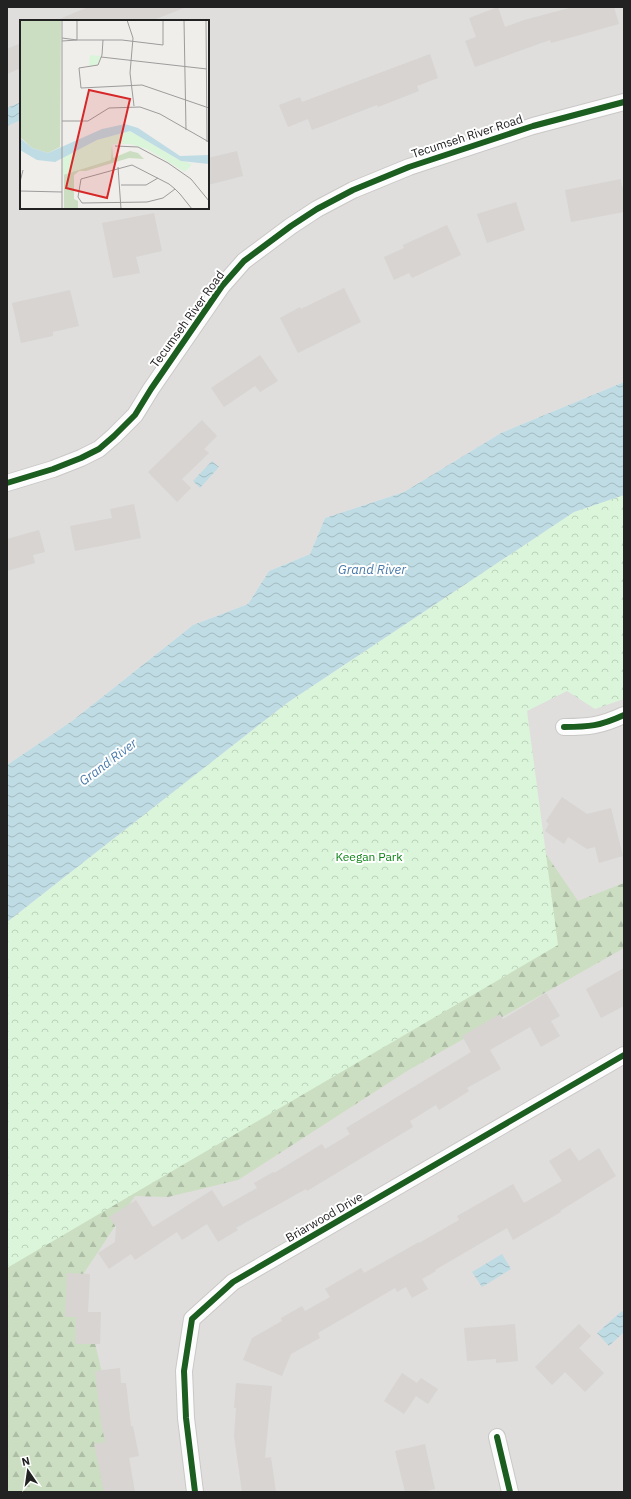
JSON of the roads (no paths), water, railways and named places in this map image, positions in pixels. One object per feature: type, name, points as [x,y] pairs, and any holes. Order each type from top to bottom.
[{"type":"street","name":"Tecumseh River Road","points":[[7,483],[53,469],[81,458],[99,449],[114,436],[135,415],[151,389],[222,286],[244,261],[290,226],[317,209],[353,190],[409,167],[533,126],[624,102]]},
{"type":"street","points":[[564,727],[591,726],[609,722],[624,715]]},
{"type":"street","name":"Briarwood Drive","points":[[195,1492],[186,1418],[184,1371],[192,1319],[233,1282],[624,1055]]},
{"type":"street","points":[[497,1437],[510,1492]]},
{"type":"water","points":[[20,102],[20,120],[7,126],[7,108]]},
{"type":"water","name":"Grand River","points":[[624,382],[624,495],[574,512],[287,703],[7,922],[7,765],[72,721],[193,625],[248,604],[269,571],[310,554],[325,518],[404,492],[501,433]]},
{"type":"water","points":[[212,461],[219,467],[200,488],[193,481]]},
{"type":"water","points":[[502,1254],[511,1269],[482,1287],[472,1272]]},
{"type":"water","points":[[622,1311],[624,1313],[624,1332],[609,1346],[597,1333]]},
{"type":"park label","name":"Keegan Park","points":[[369,856]]}]
